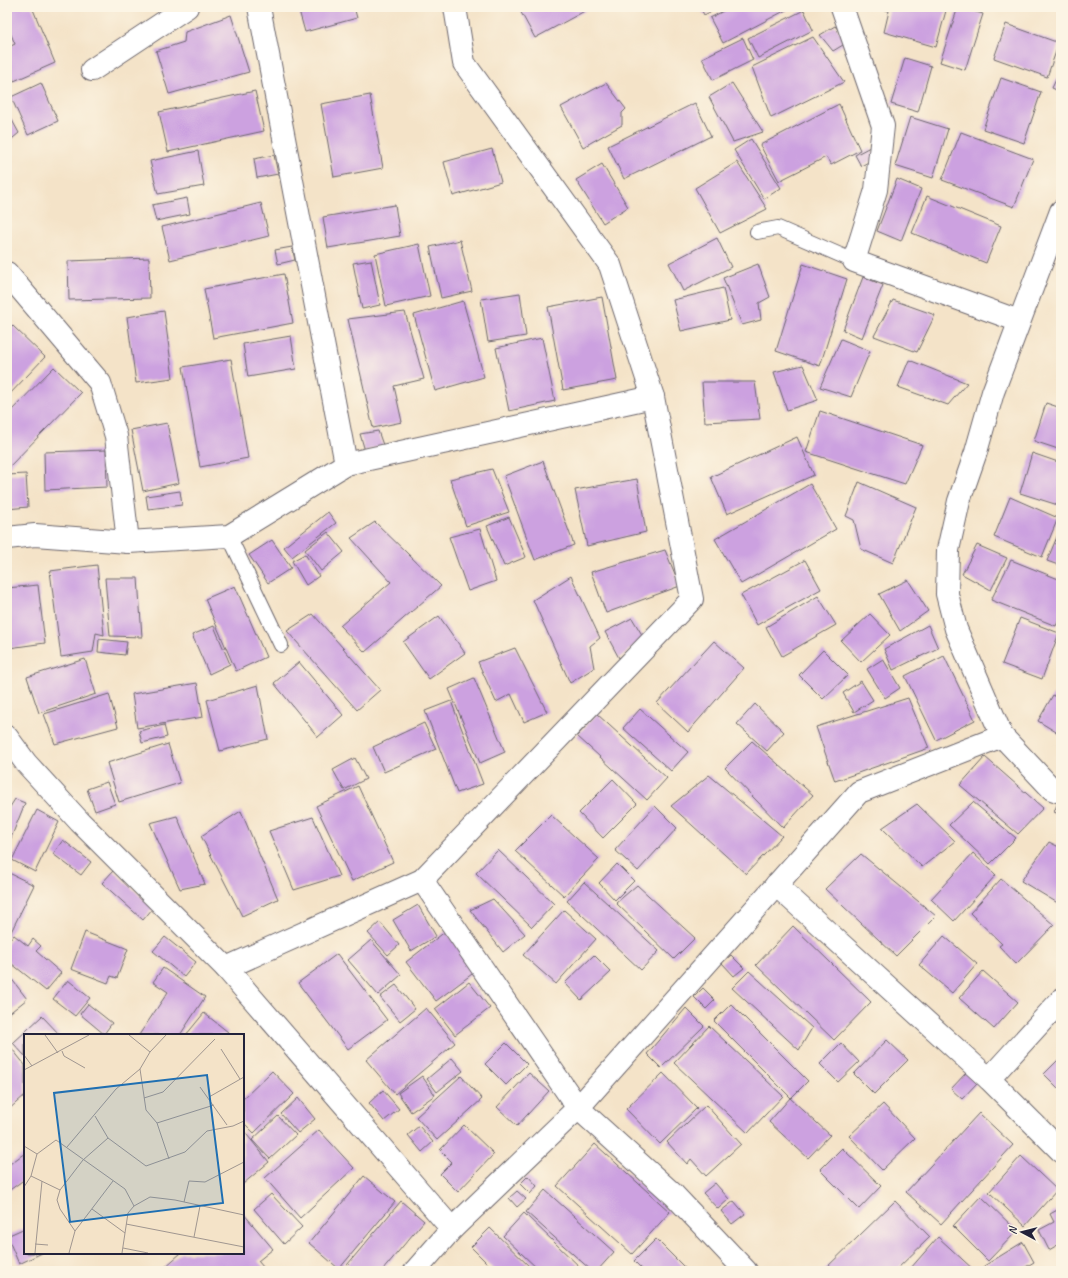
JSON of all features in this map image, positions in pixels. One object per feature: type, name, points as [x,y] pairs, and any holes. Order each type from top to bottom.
[{"type":"street","points":[[259,7],[346,464]]},
{"type":"street","points":[[226,968],[422,880],[692,599],[653,397],[610,265],[464,63],[455,7]]},
{"type":"street","points":[[842,7],[883,126],[876,190],[854,261],[1019,321]]},
{"type":"street","points":[[92,70],[184,8]]},
{"type":"street","points":[[1061,211],[993,392],[976,452],[959,501],[948,550],[947,594],[956,629],[1002,736],[1052,789],[1061,792]]},
{"type":"street","points":[[7,273],[100,383],[116,436],[128,542]]},
{"type":"street","points":[[7,538],[35,535],[128,542],[228,536],[346,464],[653,397]]},
{"type":"street","points":[[415,1271],[452,1229],[578,1108],[859,792],[1002,736]]},
{"type":"street","points":[[7,737],[26,763],[80,822],[226,968],[452,1229]]},
{"type":"street","points":[[422,880],[578,1108],[674,1195],[746,1271]]},
{"type":"street","points":[[776,885],[989,1079],[1061,1151]]},
{"type":"street","points":[[989,1079],[1061,1000]]},
{"type":"lane","points":[[757,232],[778,228],[854,261]]},
{"type":"lane","points":[[228,536],[281,645]]},
{"type":"building","points":[[7,7],[32,7],[55,63],[14,81],[7,65],[7,48],[15,44],[7,25]]},
{"type":"building","points":[[298,7],[354,7],[357,18],[305,32]]},
{"type":"building","points":[[518,7],[592,7],[535,38]]},
{"type":"building","points":[[700,7],[720,7],[704,15]]},
{"type":"building","points":[[731,7],[792,7],[723,43],[710,18]]},
{"type":"building","points":[[877,7],[947,7],[936,47],[884,32],[889,11]]},
{"type":"building","points":[[958,7],[983,14],[965,70],[940,62]]},
{"type":"building","points":[[804,10],[813,30],[758,58],[748,38]]},
{"type":"building","points":[[231,15],[249,72],[169,94],[156,51],[184,42],[185,32]]},
{"type":"building","points":[[1006,24],[1059,43],[1047,77],[994,58]]},
{"type":"building","points":[[835,26],[848,42],[833,51],[820,35]]},
{"type":"building","points":[[813,37],[844,82],[771,118],[752,67]]},
{"type":"building","points":[[743,38],[753,60],[713,80],[702,58]]},
{"type":"building","points":[[905,58],[931,66],[918,112],[891,104]]},
{"type":"building","points":[[1061,69],[1061,92],[1052,88]]},
{"type":"building","points":[[1001,78],[1041,92],[1024,143],[983,129]]},
{"type":"building","points":[[41,83],[58,121],[28,135],[11,97]]},
{"type":"building","points":[[606,83],[626,109],[622,113],[622,125],[583,147],[561,107]]},
{"type":"building","points":[[732,83],[763,132],[733,142],[709,97]]},
{"type":"building","points":[[255,91],[264,131],[168,152],[159,112]]},
{"type":"building","points":[[370,95],[383,168],[334,177],[321,104]]},
{"type":"building","points":[[695,103],[711,136],[624,179],[608,146]]},
{"type":"building","points":[[839,104],[860,150],[831,165],[826,157],[779,181],[760,145]]},
{"type":"building","points":[[7,111],[19,133],[7,143]]},
{"type":"building","points":[[910,117],[948,129],[933,178],[895,166]]},
{"type":"building","points":[[961,132],[1033,159],[1014,207],[942,180]]},
{"type":"building","points":[[751,139],[781,188],[764,199],[734,150]]},
{"type":"building","points":[[870,147],[876,158],[861,166],[855,155]]},
{"type":"building","points":[[492,149],[501,182],[453,196],[444,162]]},
{"type":"building","points":[[198,151],[204,186],[158,194],[150,161]]},
{"type":"building","points":[[274,155],[278,174],[257,178],[254,159]]},
{"type":"building","points":[[737,162],[767,209],[720,233],[695,188]]},
{"type":"building","points":[[602,164],[628,207],[603,223],[576,180]]},
{"type":"building","points":[[897,179],[921,189],[901,241],[877,231]]},
{"type":"building","points":[[927,196],[1001,226],[986,263],[912,233]]},
{"type":"building","points":[[187,198],[190,214],[156,221],[152,205]]},
{"type":"building","points":[[261,203],[269,236],[170,260],[162,227]]},
{"type":"building","points":[[395,205],[400,236],[328,248],[323,217]]},
{"type":"building","points":[[717,238],[731,267],[683,291],[669,263]]},
{"type":"building","points":[[460,240],[472,291],[441,298],[430,247]]},
{"type":"building","points":[[419,244],[430,296],[386,306],[375,254]]},
{"type":"building","points":[[292,247],[295,260],[278,264],[275,250]]},
{"type":"building","points":[[149,258],[150,298],[69,300],[68,261]]},
{"type":"building","points":[[371,260],[380,305],[362,309],[353,263]]},
{"type":"building","points":[[758,264],[770,297],[759,303],[761,320],[742,325],[723,278]]},
{"type":"building","points":[[803,264],[847,279],[820,366],[776,351]]},
{"type":"building","points":[[284,274],[293,323],[213,338],[204,289]]},
{"type":"building","points":[[863,277],[883,285],[862,338],[843,330]]},
{"type":"building","points":[[723,288],[730,320],[681,331],[673,300]]},
{"type":"building","points":[[520,293],[526,336],[488,342],[481,299]]},
{"type":"building","points":[[602,297],[617,380],[563,390],[548,307]]},
{"type":"building","points":[[893,300],[935,315],[917,352],[874,336]]},
{"type":"building","points":[[463,301],[484,377],[435,391],[414,315]]},
{"type":"building","points":[[164,311],[173,378],[136,383],[127,317]]},
{"type":"building","points":[[405,312],[424,379],[394,386],[402,422],[373,428],[348,319]]},
{"type":"building","points":[[12,325],[45,357],[7,397],[7,331]]},
{"type":"building","points":[[291,336],[296,369],[248,377],[243,344]]},
{"type":"building","points":[[542,338],[555,401],[509,411],[496,348]]},
{"type":"building","points":[[841,339],[870,351],[851,397],[820,387]]},
{"type":"building","points":[[231,359],[248,458],[200,467],[183,367]]},
{"type":"building","points":[[909,360],[967,383],[948,405],[898,387]]},
{"type":"building","points":[[803,365],[818,400],[787,410],[774,372]]},
{"type":"building","points":[[54,367],[81,393],[7,469],[7,415]]},
{"type":"building","points":[[702,382],[755,382],[760,419],[705,422]]},
{"type":"building","points":[[1046,403],[1061,408],[1061,450],[1034,441]]},
{"type":"building","points":[[820,411],[922,445],[905,484],[806,452]]},
{"type":"building","points":[[167,423],[179,483],[143,491],[131,430]]},
{"type":"building","points":[[378,431],[383,445],[365,451],[360,434]]},
{"type":"building","points":[[797,437],[814,475],[727,514],[711,477]]},
{"type":"building","points":[[106,450],[107,487],[45,490],[44,452]]},
{"type":"building","points":[[1032,453],[1061,463],[1061,506],[1020,493]]},
{"type":"building","points":[[543,461],[574,545],[535,560],[504,476]]},
{"type":"building","points":[[492,469],[509,512],[466,526],[450,479]]},
{"type":"building","points":[[26,474],[28,507],[7,509],[7,475]]},
{"type":"building","points":[[637,479],[646,532],[587,546],[575,490]]},
{"type":"building","points":[[859,482],[916,507],[893,563],[861,549],[854,520],[846,516]]},
{"type":"building","points":[[810,484],[836,529],[741,584],[715,539]]},
{"type":"building","points":[[180,491],[182,505],[148,509],[146,496]]},
{"type":"building","points":[[1010,497],[1058,518],[1042,557],[994,537]]},
{"type":"building","points":[[328,512],[336,523],[292,557],[284,547]]},
{"type":"building","points":[[509,517],[526,557],[504,566],[487,526]]},
{"type":"building","points":[[375,522],[441,586],[365,652],[340,626],[391,582],[351,538]]},
{"type":"building","points":[[1061,527],[1061,566],[1047,561]]},
{"type":"building","points":[[480,529],[496,581],[468,591],[449,537]]},
{"type":"building","points":[[328,532],[344,552],[321,571],[305,550]]},
{"type":"building","points":[[272,540],[291,568],[268,583],[249,555]]},
{"type":"building","points":[[977,545],[1007,558],[991,590],[962,574]]},
{"type":"building","points":[[665,550],[680,586],[606,613],[591,572]]},
{"type":"building","points":[[305,554],[319,576],[306,585],[292,561]]},
{"type":"building","points":[[805,560],[821,589],[757,625],[741,595]]},
{"type":"building","points":[[1011,560],[1061,580],[1061,615],[1056,626],[991,600]]},
{"type":"building","points":[[97,565],[104,635],[96,633],[93,652],[61,657],[50,571]]},
{"type":"building","points":[[571,576],[600,638],[590,646],[594,668],[570,683],[533,600]]},
{"type":"building","points":[[105,578],[138,578],[142,637],[110,636]]},
{"type":"building","points":[[908,580],[928,611],[900,631],[879,594]]},
{"type":"building","points":[[38,585],[45,643],[9,648],[7,588]]},
{"type":"building","points":[[235,586],[266,657],[236,671],[205,599]]},
{"type":"building","points":[[818,596],[836,625],[782,656],[766,627]]},
{"type":"building","points":[[313,614],[380,690],[357,710],[287,631]]},
{"type":"building","points":[[870,614],[890,635],[861,662],[841,641]]},
{"type":"building","points":[[439,616],[465,653],[429,679],[403,642]]},
{"type":"building","points":[[632,618],[644,638],[619,658],[605,632]]},
{"type":"building","points":[[1020,618],[1059,633],[1042,679],[1002,664]]},
{"type":"building","points":[[928,625],[938,648],[893,670],[884,649]]},
{"type":"building","points":[[214,626],[230,664],[209,674],[192,635]]},
{"type":"building","points":[[99,639],[127,642],[125,655],[98,652]]},
{"type":"building","points":[[714,641],[744,668],[688,732],[657,703]]},
{"type":"building","points":[[515,648],[547,712],[524,722],[511,694],[496,702],[478,662]]},
{"type":"building","points":[[823,650],[848,675],[823,699],[799,675]]},
{"type":"building","points":[[944,656],[975,720],[936,740],[905,676]]},
{"type":"building","points":[[85,659],[96,694],[39,713],[27,677]]},
{"type":"building","points":[[883,659],[900,688],[885,698],[867,669]]},
{"type":"building","points":[[299,662],[343,715],[318,737],[274,683]]},
{"type":"building","points":[[474,678],[505,752],[480,763],[449,689]]},
{"type":"building","points":[[861,681],[873,700],[854,712],[843,693]]},
{"type":"building","points":[[197,683],[203,717],[137,728],[132,694]]},
{"type":"building","points":[[258,685],[268,739],[220,751],[207,700]]},
{"type":"building","points":[[109,694],[118,727],[55,744],[44,714]]},
{"type":"building","points":[[1053,695],[1061,700],[1061,735],[1038,721]]},
{"type":"building","points":[[908,698],[929,748],[835,781],[816,727]]},
{"type":"building","points":[[451,701],[483,784],[457,793],[425,711]]},
{"type":"building","points":[[755,704],[784,732],[767,751],[737,724]]},
{"type":"building","points":[[640,709],[688,752],[671,771],[623,728]]},
{"type":"building","points":[[597,714],[667,778],[647,800],[577,736]]},
{"type":"building","points":[[424,723],[436,749],[384,772],[373,747]]},
{"type":"building","points":[[164,725],[167,737],[142,743],[139,731]]},
{"type":"building","points":[[752,741],[813,795],[783,828],[725,768]]},
{"type":"building","points":[[168,744],[180,783],[119,802],[107,763]]},
{"type":"building","points":[[985,757],[1043,808],[1018,834],[960,785]]},
{"type":"building","points":[[355,758],[366,779],[344,790],[333,770]]},
{"type":"building","points":[[709,775],[782,836],[746,874],[671,806]]},
{"type":"building","points":[[613,779],[637,804],[603,838],[579,813]]},
{"type":"building","points":[[107,782],[115,804],[95,811],[87,789]]},
{"type":"building","points":[[358,786],[393,862],[352,881],[316,806]]},
{"type":"building","points":[[1061,795],[1061,815],[1054,812]]},
{"type":"building","points":[[15,799],[25,803],[7,848],[7,805],[10,807]]},
{"type":"building","points":[[973,802],[1016,838],[990,864],[949,825]]},
{"type":"building","points":[[917,804],[955,841],[922,867],[882,828]]},
{"type":"building","points":[[655,806],[677,828],[638,871],[615,850]]},
{"type":"building","points":[[37,810],[59,822],[35,872],[12,860]]},
{"type":"building","points":[[241,811],[278,899],[242,916],[201,836]]},
{"type":"building","points":[[551,815],[599,859],[564,896],[515,851]]},
{"type":"building","points":[[177,816],[205,884],[180,889],[150,823]]},
{"type":"building","points":[[313,817],[339,876],[294,890],[269,831]]},
{"type":"building","points":[[63,840],[91,862],[81,875],[53,854]]},
{"type":"building","points":[[1049,842],[1061,848],[1061,905],[1021,881]]},
{"type":"building","points":[[498,850],[554,904],[532,927],[476,873]]},
{"type":"building","points":[[973,853],[996,875],[954,921],[931,899]]},
{"type":"building","points":[[861,854],[936,916],[896,956],[825,889]]},
{"type":"building","points":[[617,864],[634,881],[615,900],[599,883]]},
{"type":"building","points":[[113,871],[153,908],[143,920],[102,883]]},
{"type":"building","points":[[7,872],[34,885],[9,936],[7,935]]},
{"type":"building","points":[[1001,879],[1054,925],[1016,964],[999,946],[1002,944],[970,913]]},
{"type":"building","points":[[584,882],[659,951],[641,970],[567,901]]},
{"type":"building","points":[[637,885],[695,938],[674,959],[616,903]]},
{"type":"building","points":[[493,899],[525,934],[503,952],[470,910]]},
{"type":"building","points":[[418,905],[436,936],[411,951],[393,920]]},
{"type":"building","points":[[564,910],[596,939],[556,984],[523,955]]},
{"type":"building","points":[[380,922],[399,945],[388,955],[368,933]]},
{"type":"building","points":[[793,926],[871,1002],[834,1040],[756,965]]},
{"type":"building","points":[[446,931],[476,971],[436,1001],[406,962]]},
{"type":"building","points":[[85,932],[128,949],[117,978],[111,976],[108,983],[71,969]]},
{"type":"building","points":[[14,935],[28,946],[33,939],[41,946],[36,951],[61,973],[46,991],[7,960],[7,944]]},
{"type":"building","points":[[944,936],[977,964],[952,993],[919,965]]},
{"type":"building","points":[[165,937],[196,962],[184,977],[153,951]]},
{"type":"building","points":[[371,940],[401,975],[378,995],[348,960]]},
{"type":"building","points":[[337,954],[387,1020],[348,1049],[298,983]]},
{"type":"building","points":[[594,955],[611,972],[581,1000],[565,983]]},
{"type":"building","points":[[731,955],[744,968],[734,976],[722,963]]},
{"type":"building","points":[[163,968],[205,997],[181,1034],[140,1034],[168,992],[153,982]]},
{"type":"building","points":[[749,971],[812,1028],[799,1050],[732,988]]},
{"type":"building","points":[[983,971],[1018,1002],[994,1029],[959,998]]},
{"type":"building","points":[[7,973],[27,999],[7,1015]]},
{"type":"building","points":[[68,980],[90,998],[75,1016],[53,999]]},
{"type":"building","points":[[469,982],[490,1008],[455,1035],[435,1009]]},
{"type":"building","points":[[396,985],[415,1009],[400,1021],[380,997]]},
{"type":"building","points":[[703,988],[715,1000],[706,1009],[694,997]]},
{"type":"building","points":[[88,1004],[112,1023],[104,1034],[80,1014]]},
{"type":"building","points":[[731,1004],[808,1081],[791,1098],[714,1021]]},
{"type":"building","points":[[426,1008],[455,1043],[395,1094],[366,1060]]},
{"type":"building","points":[[686,1008],[704,1026],[661,1068],[647,1054]]},
{"type":"building","points":[[204,1013],[228,1032],[227,1034],[187,1034]]},
{"type":"building","points":[[42,1016],[59,1034],[24,1034],[24,1055],[13,1043]]},
{"type":"building","points":[[709,1026],[783,1096],[748,1133],[674,1063]]},
{"type":"building","points":[[887,1040],[908,1060],[874,1094],[854,1074]]},
{"type":"building","points":[[506,1043],[527,1064],[506,1085],[485,1064]]},
{"type":"building","points":[[841,1043],[859,1062],[838,1082],[820,1064]]},
{"type":"building","points":[[9,1045],[24,1064],[24,1096],[7,1111],[7,1047]]},
{"type":"building","points":[[1061,1057],[1061,1091],[1044,1074]]},
{"type":"building","points":[[452,1058],[463,1071],[437,1092],[427,1079]]},
{"type":"building","points":[[272,1071],[294,1094],[254,1133],[244,1123],[244,1098]]},
{"type":"building","points":[[529,1073],[549,1091],[517,1126],[497,1107]]},
{"type":"building","points":[[663,1073],[697,1108],[660,1144],[626,1109]]},
{"type":"building","points":[[966,1073],[977,1083],[962,1099],[951,1089]]},
{"type":"building","points":[[422,1076],[435,1095],[411,1112],[398,1093]]},
{"type":"building","points":[[461,1076],[482,1099],[437,1140],[416,1117]]},
{"type":"building","points":[[383,1090],[399,1109],[384,1121],[369,1103]]},
{"type":"building","points":[[298,1098],[315,1119],[298,1133],[281,1114]]},
{"type":"building","points":[[790,1098],[830,1135],[808,1158],[769,1122]]},
{"type":"building","points":[[883,1104],[915,1138],[882,1170],[849,1136]]},
{"type":"building","points":[[706,1105],[741,1144],[706,1176],[691,1159],[687,1164],[667,1142]]},
{"type":"building","points":[[979,1113],[1013,1145],[941,1224],[906,1192]]},
{"type":"building","points":[[278,1116],[296,1135],[270,1159],[252,1140]]},
{"type":"building","points":[[464,1125],[494,1154],[458,1192],[440,1174],[452,1162],[440,1150]]},
{"type":"building","points":[[419,1126],[433,1142],[422,1152],[408,1135]]},
{"type":"building","points":[[319,1130],[354,1168],[300,1218],[265,1178]]},
{"type":"building","points":[[244,1131],[269,1162],[244,1183]]},
{"type":"building","points":[[595,1144],[670,1212],[632,1254],[557,1186]]},
{"type":"building","points":[[842,1148],[881,1186],[859,1209],[820,1170]]},
{"type":"building","points":[[24,1154],[24,1180],[7,1192],[7,1166]]},
{"type":"building","points":[[1021,1156],[1057,1190],[1025,1226],[989,1192]]},
{"type":"building","points":[[364,1176],[395,1202],[339,1269],[309,1243]]},
{"type":"building","points":[[528,1176],[537,1186],[530,1194],[520,1184]]},
{"type":"building","points":[[715,1183],[729,1199],[718,1209],[703,1193]]},
{"type":"building","points":[[545,1190],[614,1252],[597,1271],[592,1271],[526,1212]]},
{"type":"building","points":[[517,1191],[526,1199],[517,1207],[509,1198]]},
{"type":"building","points":[[271,1194],[302,1227],[284,1244],[254,1209]]},
{"type":"building","points":[[981,1196],[1017,1231],[988,1261],[953,1226]]},
{"type":"building","points":[[401,1201],[424,1221],[382,1271],[342,1271]]},
{"type":"building","points":[[734,1201],[745,1214],[732,1224],[721,1211]]},
{"type":"building","points":[[895,1201],[930,1237],[895,1271],[823,1271]]},
{"type":"building","points":[[1061,1208],[1061,1243],[1049,1250],[1039,1230],[1054,1222],[1050,1214]]},
{"type":"building","points":[[524,1213],[584,1271],[540,1271],[503,1236]]},
{"type":"building","points":[[244,1214],[273,1249],[258,1261],[264,1268],[260,1271],[168,1271],[165,1267],[180,1254],[244,1254]]},
{"type":"building","points":[[24,1228],[24,1254],[40,1254],[19,1264],[7,1236]]},
{"type":"building","points":[[490,1228],[534,1271],[495,1271],[471,1247]]},
{"type":"building","points":[[938,1237],[975,1271],[913,1271],[910,1269]]},
{"type":"building","points":[[656,1239],[688,1271],[644,1271],[634,1261]]},
{"type":"building","points":[[1023,1242],[1034,1262],[1019,1271],[988,1271],[984,1266]]}]
